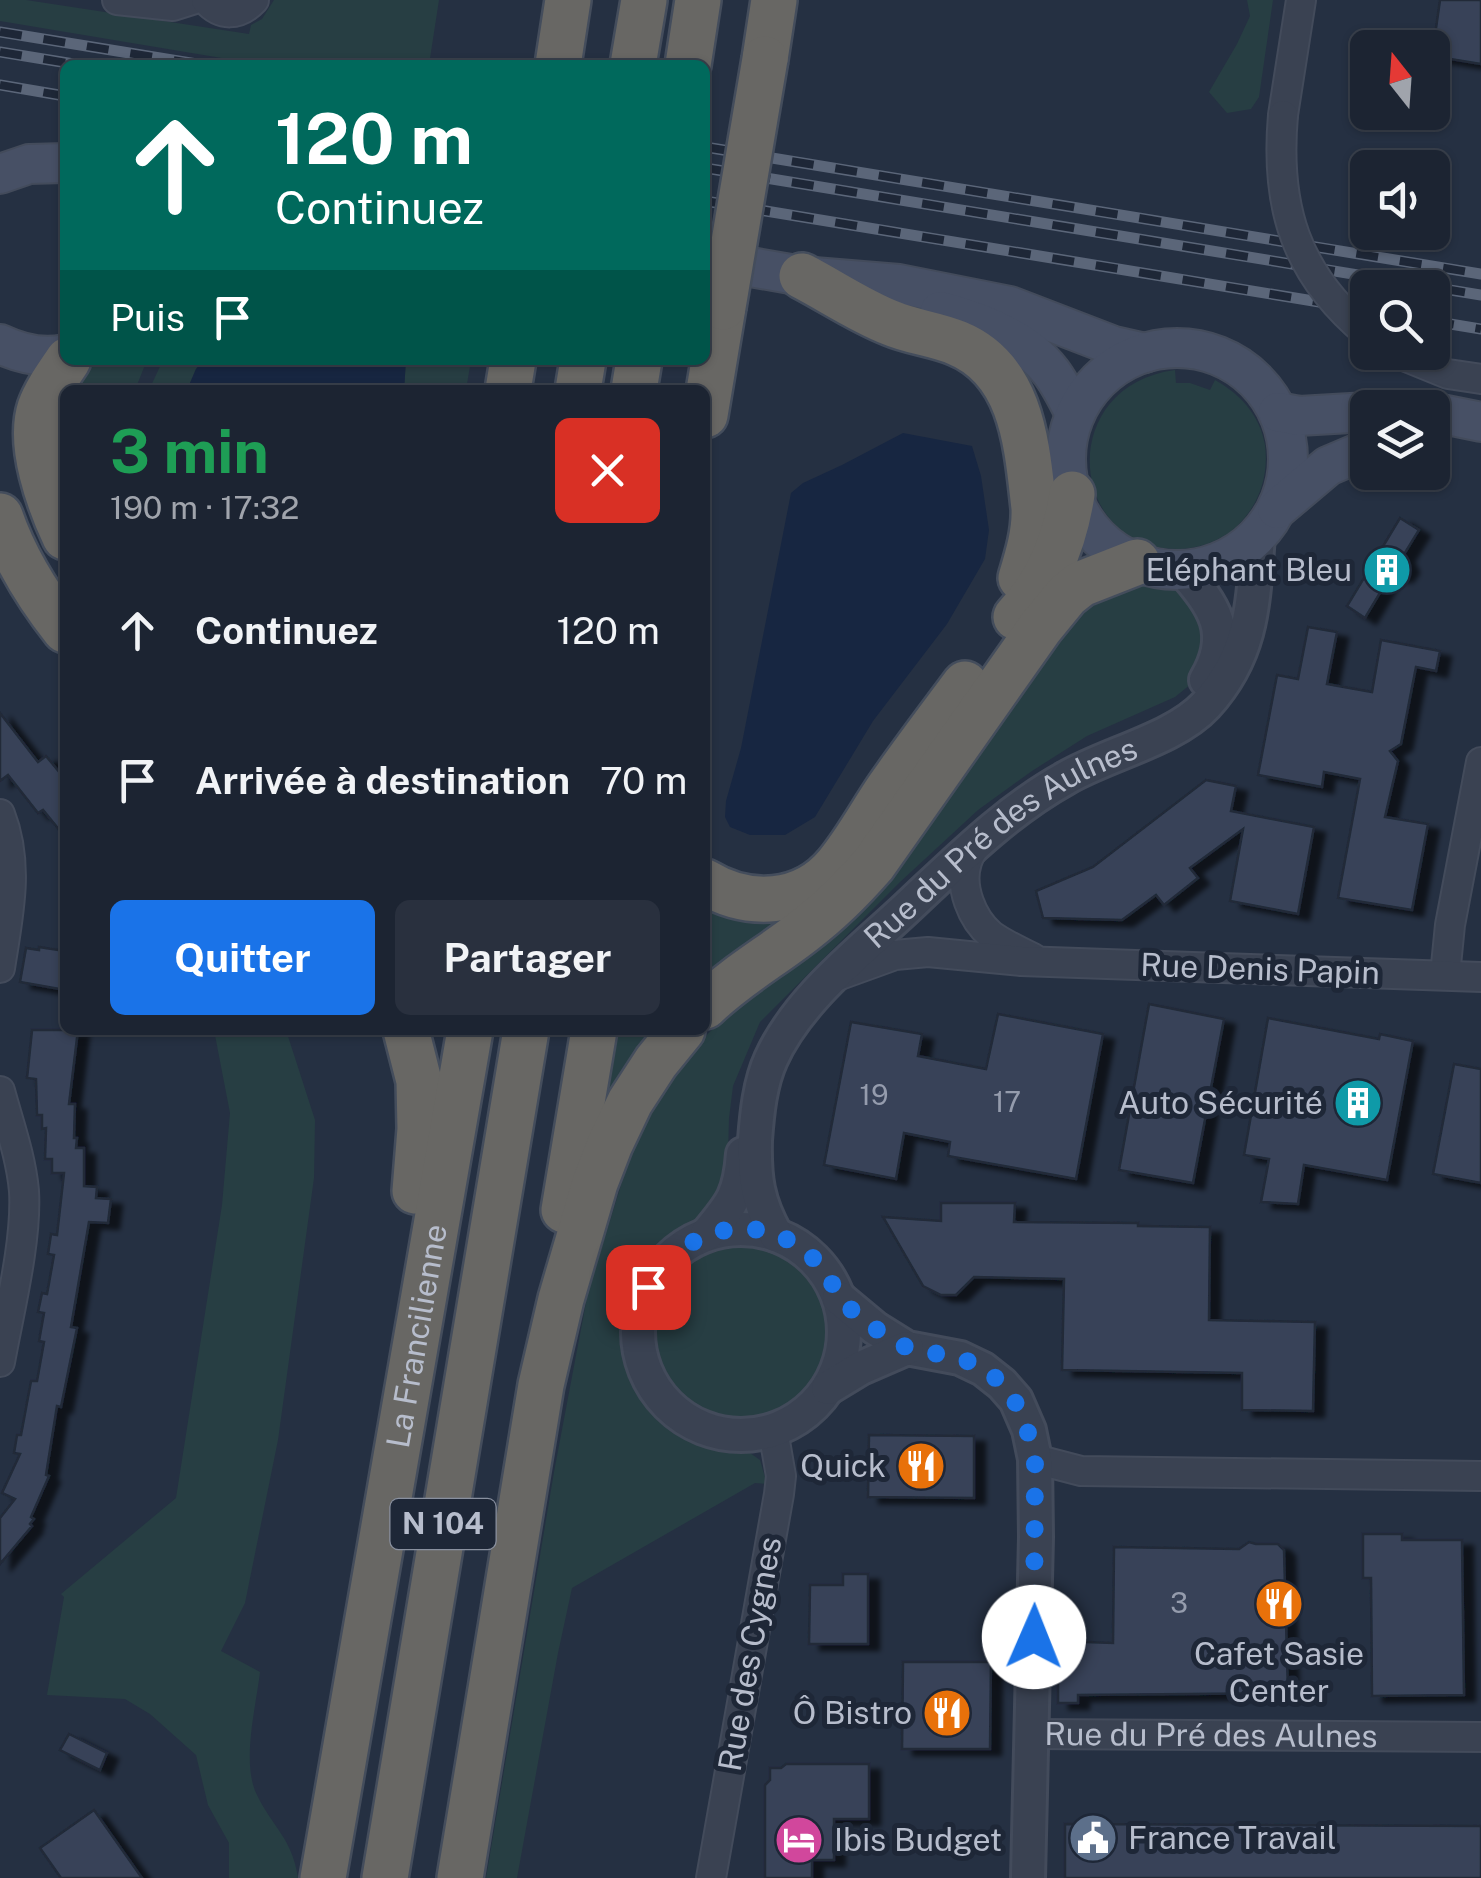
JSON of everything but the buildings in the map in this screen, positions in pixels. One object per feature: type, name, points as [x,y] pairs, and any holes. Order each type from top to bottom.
[{"type":"highway","points":[[559,60],[568,0]]},
{"type":"highway","points":[[634,58],[644,0]]},
{"type":"highway","points":[[689,60],[698,0]]},
{"type":"highway","points":[[710,386],[774,0]]},
{"type":"highway","points":[[802,276],[890,323],[973,351],[990,364],[1013,398],[1023,432],[1034,523],[1021,577],[1001,613],[1000,635]]},
{"type":"highway","points":[[60,526],[48,496],[37,438],[40,407],[63,365]]},
{"type":"highway","points":[[710,884],[737,897],[770,900],[802,891],[836,866],[888,788],[1000,635],[1027,605],[1056,557],[1072,494]]},
{"type":"highway","points":[[0,516],[22,566],[60,624]]},
{"type":"highway","points":[[710,1002],[802,933],[852,889],[1067,595],[1081,584],[1137,562]]},
{"type":"highway","points":[[407,1035],[419,1081],[420,1128],[404,1273],[421,1310]]},
{"type":"highway","name":"La Francilienne","points":[[323,1878],[469,1035]]},
{"type":"highway","name":"La Francilienne","points":[[385,1878],[525,1035]]},
{"type":"highway","points":[[540,1385],[544,1331],[593,1035]]},
{"type":"highway","points":[[460,1878],[540,1385],[576,1241],[610,1144],[630,1102],[678,1035]]},
{"type":"main road","points":[[4,169],[60,163]]},
{"type":"main road","points":[[710,260],[802,276],[954,314],[997,332],[1037,357],[1051,372],[1076,414]]},
{"type":"main road","points":[[802,276],[898,284],[1010,306],[1114,346],[1145,353]]},
{"type":"main road","points":[[0,344],[18,352],[60,357]]},
{"type":"main road","points":[[1266,523],[1283,492],[1286,442],[1278,412],[1268,395],[1240,368],[1204,352],[1164,349],[1127,360],[1111,370],[1085,397],[1069,433],[1066,454],[1072,494],[1097,536],[1137,562],[1159,568],[1203,566],[1242,549],[1328,466],[1350,457]]},
{"type":"main road","points":[[1278,412],[1299,416],[1350,413]]},
{"type":"main road","points":[[1450,416],[1481,422]]},
{"type":"main road","points":[[1450,434],[1481,435]]},
{"type":"street","points":[[117,0],[174,6],[192,0]]},
{"type":"street","points":[[206,0],[226,13],[245,9],[254,0]]},
{"type":"street","points":[[1301,0],[1282,115],[1280,174],[1287,214],[1302,254],[1337,306],[1350,318]]},
{"type":"street","points":[[1438,370],[1481,380]]},
{"type":"street","name":"Rue du Pré des Aulnes","points":[[776,1234],[762,1211],[754,1167],[756,1118],[771,1058],[799,1012],[979,840],[1022,805],[1065,778],[1172,730],[1207,704],[1236,661],[1249,628],[1266,523]]},
{"type":"street","name":"Rue du Pré des Aulnes","points":[[707,1234],[734,1202],[740,1183],[747,1094],[759,1056],[782,1013],[939,856],[986,817],[1064,764],[1178,709],[1204,682],[1220,648],[1219,627],[1206,599],[1182,569]]},
{"type":"street","points":[[1444,976],[1481,762]]},
{"type":"street","points":[[0,814],[12,864],[0,968]]},
{"type":"street","name":"Rue Denis Papin","points":[[979,840],[965,870],[971,908],[992,935],[1038,961]]},
{"type":"street","name":"Rue Denis Papin","points":[[834,977],[884,958],[914,952],[1038,961],[1481,977]]},
{"type":"street","points":[[0,1092],[24,1192],[21,1239],[0,1362]]},
{"type":"street","points":[[742,1228],[776,1234],[815,1260],[839,1298],[843,1348],[834,1377],[815,1404],[772,1430],[733,1435],[694,1424],[663,1400],[643,1365],[638,1326],[648,1287],[672,1255],[707,1234],[742,1228]]},
{"type":"street","name":"Rue du Pré des Aulnes","points":[[839,1298],[907,1348],[960,1358],[983,1369],[1016,1400],[1035,1459],[1033,1734],[1481,1738]]},
{"type":"street","points":[[828,1388],[907,1348]]},
{"type":"street","name":"Rue des Cygnes","points":[[711,1878],[779,1494],[772,1430]]},
{"type":"street","points":[[1035,1459],[1081,1471],[1481,1476]]},
{"type":"street","points":[[1028,1878],[1033,1734]]},
{"type":"green space","points":[[0,0],[26,0],[249,34],[251,25],[262,19],[274,0],[439,0],[430,60],[233,60],[0,21]]},
{"type":"green space","points":[[1247,0],[1273,0],[1259,97],[1251,109],[1227,113],[1209,92],[1250,16]]},
{"type":"green space","points":[[96,365],[145,365],[137,385],[66,385]]},
{"type":"green space","points":[[161,365],[200,365],[189,385],[151,385]]},
{"type":"green space","points":[[406,365],[470,365],[467,385],[404,385]]},
{"type":"green space","points":[[1175,370],[1176,383],[1210,390],[1215,380],[1233,392],[1259,424],[1266,457],[1260,490],[1243,519],[1216,540],[1178,549],[1141,542],[1114,524],[1097,497],[1090,466],[1094,434],[1109,405],[1136,382]]},
{"type":"green space","points":[[58,394],[60,470],[45,441],[47,416]]},
{"type":"green space","points":[[1131,580],[1178,591],[1191,599],[1205,620],[1202,666],[1191,684],[1175,697],[1087,736],[978,810],[760,1022],[733,1086],[727,1191],[710,1215],[669,1237],[651,1254],[626,1303],[624,1345],[636,1384],[663,1423],[705,1446],[750,1453],[760,1460],[767,1484],[755,1483],[572,1588],[517,1878],[486,1878],[588,1292],[633,1146],[653,1104],[690,1052],[737,1004],[1058,620]]},
{"type":"green space","points":[[710,903],[795,913],[710,979]]},
{"type":"green space","points":[[215,1035],[288,1035],[315,1120],[314,1178],[278,1440],[245,1603],[221,1651],[260,1672],[251,1735],[252,1782],[287,1843],[298,1878],[229,1878],[229,1843],[208,1805],[196,1755],[150,1714],[125,1699],[47,1695],[64,1597],[61,1594],[176,1498],[222,1205],[230,1113]]},
{"type":"green space","points":[[618,1035],[653,1035],[617,1086],[608,1093]]},
{"type":"green space","points":[[743,1242],[777,1249],[806,1269],[826,1298],[833,1332],[826,1366],[806,1395],[777,1415],[743,1422],[709,1415],[680,1395],[660,1366],[653,1332],[660,1298],[680,1269],[709,1249]]},
{"type":"water","points":[[200,365],[406,365],[404,385],[189,385]]},
{"type":"water","points":[[903,433],[972,446],[989,530],[985,559],[947,624],[873,721],[815,817],[785,835],[750,835],[730,827],[725,817],[726,801],[741,748],[791,493],[803,483]]},
{"type":"railway","points":[[0,32],[172,60]]},
{"type":"railway","points":[[0,52],[60,62]]},
{"type":"railway","points":[[0,85],[60,95]]},
{"type":"railway","points":[[710,148],[1481,274]]},
{"type":"railway","points":[[710,169],[1481,295]]},
{"type":"railway","points":[[710,202],[1350,307]]},
{"type":"railway","points":[[1450,324],[1481,329]]},
{"type":"place","name":"Eléphant Bleu","points":[[1387,570]]},
{"type":"place","name":"Auto Sécurité","points":[[1358,1103]]},
{"type":"place","name":"Quick","points":[[921,1466]]},
{"type":"place","name":"Cafet Sasie Center","points":[[1279,1604]]},
{"type":"place","name":"Ô Bistro","points":[[947,1713]]},
{"type":"place","name":"France Travail","points":[[1093,1838]]},
{"type":"place","name":"Ibis Budget","points":[[799,1840]]},
{"type":"route","points":[[648,1287],[672,1255],[707,1234],[742,1228],[776,1234],[815,1260],[839,1298],[875,1328],[907,1348],[960,1358],[1002,1384],[1016,1400],[1035,1459],[1034,1637]]}]
